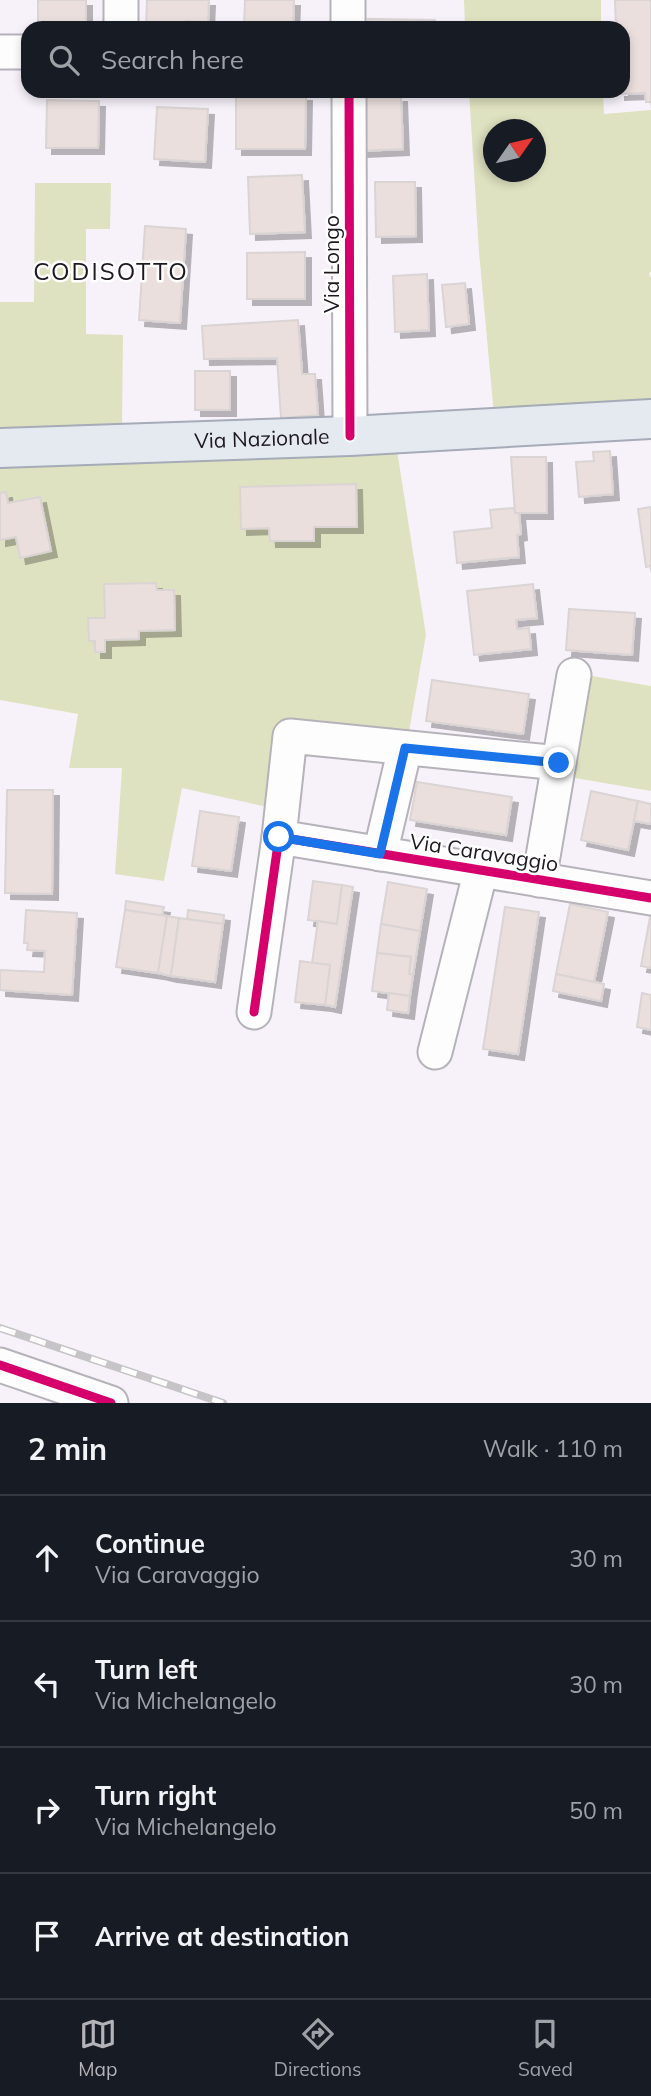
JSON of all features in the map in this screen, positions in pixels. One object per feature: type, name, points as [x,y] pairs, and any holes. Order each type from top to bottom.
[{"type":"main road","name":"Via Nazionale","points":[[0,448],[350,436],[651,419]]},
{"type":"street","points":[[121,0],[121,21]]},
{"type":"street","points":[[348,0],[348,21]]},
{"type":"street","points":[[0,52],[21,52]]},
{"type":"street","name":"Via Longo","points":[[349,98],[350,436]]},
{"type":"street","points":[[539,880],[575,675]]},
{"type":"street","points":[[254,1013],[279,837],[290,736],[559,763]]},
{"type":"street","points":[[380,854],[405,748]]},
{"type":"street","name":"Via Caravaggio","points":[[279,837],[651,898]]},
{"type":"street","points":[[435,1052],[481,870]]},
{"type":"street","points":[[0,1365],[111,1403]]},
{"type":"green space","points":[[464,0],[601,0],[601,21],[465,21]]},
{"type":"green space","points":[[469,98],[603,98],[604,114],[651,110],[651,401],[494,415],[479,252]]},
{"type":"green space","points":[[35,183],[111,183],[110,229],[86,229],[86,334],[123,335],[122,429],[0,427],[0,302],[34,302]]},
{"type":"green space","points":[[396,444],[426,635],[407,743],[284,731],[276,809],[182,788],[164,881],[115,874],[122,768],[69,768],[78,714],[0,700],[0,466]]},
{"type":"green space","points":[[586,675],[651,686],[651,791],[569,777]]},
{"type":"building","points":[[38,0],[86,0],[86,21],[38,21]]},
{"type":"building","points":[[147,0],[209,0],[208,21],[146,21]]},
{"type":"building","points":[[245,0],[294,0],[293,21],[244,21]]},
{"type":"building","points":[[615,0],[651,0],[651,102],[646,102],[645,93],[630,94],[630,21],[616,21]]},
{"type":"building","points":[[368,19],[435,20],[435,21]]},
{"type":"building","points":[[236,98],[306,98],[305,149],[236,149]]},
{"type":"building","points":[[359,98],[401,98],[403,149],[362,151]]},
{"type":"building","points":[[47,100],[99,101],[98,148],[46,148]]},
{"type":"building","points":[[157,107],[208,109],[205,162],[154,159]]},
{"type":"building","points":[[302,175],[305,232],[250,234],[248,177]]},
{"type":"building","points":[[375,182],[415,182],[416,236],[376,237]]},
{"type":"building","points":[[145,226],[186,229],[180,323],[139,320]]},
{"type":"building","points":[[305,252],[305,299],[247,299],[247,253]]},
{"type":"building","points":[[427,274],[429,330],[395,332],[393,276]]},
{"type":"building","points":[[465,283],[469,324],[446,327],[442,285]]},
{"type":"building","points":[[298,320],[302,374],[315,374],[318,415],[281,418],[277,358],[204,359],[202,326]]},
{"type":"building","points":[[195,371],[230,371],[230,410],[195,410]]},
{"type":"building","points":[[610,451],[613,494],[579,497],[576,462],[594,461],[593,452]]},
{"type":"building","points":[[511,457],[546,457],[547,513],[515,513]]},
{"type":"building","points":[[356,484],[357,527],[314,527],[314,541],[270,541],[269,528],[241,529],[240,487]]},
{"type":"building","points":[[6,492],[8,503],[40,497],[51,551],[20,558],[16,537],[0,540],[0,493]]},
{"type":"building","points":[[651,507],[651,566],[646,567],[638,509]]},
{"type":"building","points":[[514,508],[515,513],[519,513],[519,557],[457,563],[454,532],[492,528],[490,510]]},
{"type":"building","points":[[156,583],[157,590],[174,590],[175,630],[139,631],[139,639],[105,640],[105,652],[95,652],[95,641],[89,641],[88,618],[105,618],[104,584]]},
{"type":"building","points":[[533,584],[537,618],[516,620],[517,629],[529,628],[531,649],[474,655],[467,591]]},
{"type":"building","points":[[569,609],[635,613],[632,655],[566,650]]},
{"type":"building","points":[[432,680],[529,694],[523,734],[426,721]]},
{"type":"building","points":[[417,782],[512,797],[506,835],[410,820]]},
{"type":"building","points":[[7,790],[53,790],[52,894],[5,893]]},
{"type":"building","points":[[591,791],[638,801],[628,850],[581,840]]},
{"type":"building","points":[[638,801],[651,804],[651,824],[634,821]]},
{"type":"building","points":[[200,811],[239,817],[231,871],[192,866]]},
{"type":"building","points":[[313,881],[342,885],[337,924],[308,920]]},
{"type":"building","points":[[388,882],[427,889],[420,931],[381,924]]},
{"type":"building","points":[[342,885],[353,887],[335,1007],[325,1005],[330,965],[312,963],[318,921],[337,924]]},
{"type":"building","points":[[126,901],[164,907],[162,916],[125,910]]},
{"type":"building","points":[[570,904],[608,912],[594,982],[556,974]]},
{"type":"building","points":[[505,907],[539,912],[518,1054],[483,1049]]},
{"type":"building","points":[[26,910],[77,913],[72,995],[0,990],[0,970],[44,972],[45,951],[27,950],[28,943],[24,943]]},
{"type":"building","points":[[125,910],[167,916],[158,973],[116,967]]},
{"type":"building","points":[[188,910],[224,915],[223,924],[187,919]]},
{"type":"building","points":[[167,916],[179,918],[171,976],[158,973]]},
{"type":"building","points":[[651,917],[651,968],[641,966]]},
{"type":"building","points":[[179,918],[223,924],[215,982],[171,976]]},
{"type":"building","points":[[381,924],[420,931],[413,975],[409,974],[411,957],[377,953]]},
{"type":"building","points":[[377,953],[411,957],[409,974],[413,975],[410,996],[372,991]]},
{"type":"building","points":[[300,961],[330,965],[325,1005],[295,1002]]},
{"type":"building","points":[[556,974],[604,984],[601,1001],[553,991]]},
{"type":"building","points":[[389,993],[410,996],[408,1013],[387,1010]]},
{"type":"building","points":[[642,993],[651,995],[651,1030],[637,1027]]},
{"type":"railway","points":[[0,1328],[223,1403]]},
{"type":"cycle path","points":[[349,98],[350,436]]},
{"type":"cycle path","points":[[254,1012],[279,837],[651,898]]},
{"type":"cycle path","points":[[0,1365],[111,1403]]},
{"type":"district","name":"CODISOTTO","points":[[111,272]]},
{"type":"route","points":[[279,837],[380,854],[405,748],[559,763]]}]
